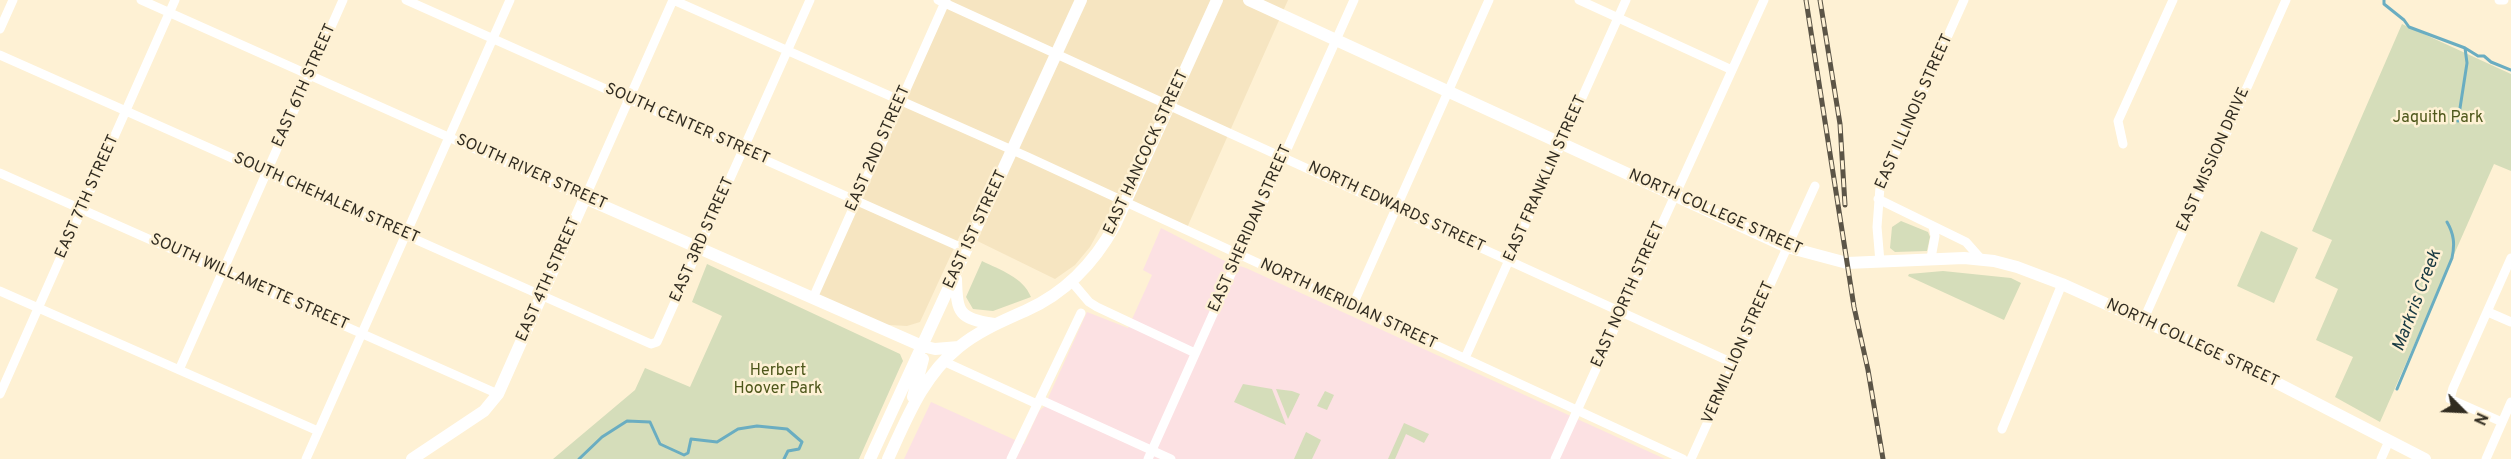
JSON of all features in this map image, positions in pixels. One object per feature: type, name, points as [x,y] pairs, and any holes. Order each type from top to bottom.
[{"type":"main road","name":"EAST 1ST STREET","points":[[870,459],[1081,0]]},
{"type":"main road","name":"EAST HANCOCK STREET","points":[[994,324],[1029,309],[1072,282],[1101,249],[1126,202],[1217,0]]},
{"type":"main road","name":"NORTH COLLEGE STREET","points":[[1250,0],[1787,247],[1847,263],[1931,258],[1981,259],[2017,267],[2062,284],[2291,389],[2425,459]]},
{"type":"main road","name":"SOUTH RIVER STREET","points":[[585,198],[922,346]]},
{"type":"main road","name":"EAST 4TH STREET","points":[[412,459],[484,411],[498,394],[585,198]]},
{"type":"main road","points":[[956,274],[957,302],[962,314],[972,320],[994,324]]},
{"type":"main road","points":[[888,459],[921,390],[943,361],[959,347],[994,324]]},
{"type":"main road","points":[[911,408],[917,377],[923,361],[922,346],[935,349],[959,347]]},
{"type":"street","points":[[0,30],[13,0]]},
{"type":"street","name":"SOUTH RIVER STREET","points":[[141,0],[585,198]]},
{"type":"street","name":"EAST 7TH STREET","points":[[0,394],[175,0]]},
{"type":"street","name":"EAST 6TH STREET","points":[[179,370],[343,0]]},
{"type":"street","name":"SOUTH CENTER STREET","points":[[406,0],[967,250]]},
{"type":"street","points":[[306,459],[510,0]]},
{"type":"street","name":"NORTH MERIDIAN STREET","points":[[673,0],[1126,202],[1683,459]]},
{"type":"street","name":"EAST 4TH STREET","points":[[585,198],[673,0]]},
{"type":"street","name":"EAST 3RD STREET","points":[[651,345],[657,342],[810,0]]},
{"type":"street","name":"EAST SHERIDAN STREET","points":[[1150,455],[1354,0]]},
{"type":"street","points":[[1352,306],[1489,0]]},
{"type":"street","points":[[1579,0],[1732,70]]},
{"type":"street","name":"EAST FRANKLIN STREET","points":[[1465,358],[1626,0]]},
{"type":"street","name":"EAST NORTH STREET","points":[[1555,459],[1764,0]]},
{"type":"street","name":"EAST ILLINOIS STREET","points":[[1880,262],[1877,227],[1878,199],[1883,180],[1964,0]]},
{"type":"street","points":[[2123,144],[2118,121],[2173,0]]},
{"type":"street","name":"EAST MISSION DRIVE","points":[[2143,321],[2286,0]]},
{"type":"street","name":"NORTH EDWARDS STREET","points":[[943,1],[1735,364]]},
{"type":"street","name":"EAST 2ND STREET","points":[[813,298],[943,1]]},
{"type":"street","name":"SOUTH CHEHALEM STREET","points":[[0,55],[543,294],[651,345]]},
{"type":"street","name":"SOUTH WILLAMETTE STREET","points":[[0,173],[498,394]]},
{"type":"street","name":"VERMILLION STREET","points":[[1691,459],[1815,186]]},
{"type":"street","points":[[1878,199],[1966,242],[1981,259]]},
{"type":"street","points":[[1931,258],[1935,236],[1933,225]]},
{"type":"street","points":[[2502,422],[2450,399],[2511,258]]},
{"type":"street","points":[[1072,282],[1089,302],[1097,307],[1195,353]]},
{"type":"street","points":[[2002,429],[2062,284]]},
{"type":"street","points":[[0,291],[318,431]]},
{"type":"street","points":[[2488,312],[2511,322]]},
{"type":"street","points":[[1011,459],[1081,313]]},
{"type":"street","points":[[943,361],[1039,402],[1150,455],[1171,459]]},
{"type":"street","points":[[2486,459],[2511,402]]},
{"type":"street","points":[[2381,459],[2389,441]]},
{"type":"shaded area","points":[[949,0],[1288,0],[1186,230],[1139,208],[1111,209],[1090,247],[1075,265],[1055,279],[961,233],[920,322],[907,326],[872,324],[813,298]]},
{"type":"shaded area","points":[[1161,228],[1225,261],[1246,268],[1665,459],[904,459],[931,402],[1024,444],[1039,411],[1044,407],[1087,312],[1128,328],[1152,275],[1143,270]]},
{"type":"green space","name":"Jaquith Park","points":[[2402,24],[2511,74],[2511,171],[2494,164],[2380,422],[2335,397],[2353,357],[2316,340],[2338,289],[2315,278],[2332,240],[2312,231]]},
{"type":"green space","points":[[1901,221],[1928,232],[1930,237],[1927,251],[1895,252],[1890,248],[1892,227]]},
{"type":"green space","points":[[2261,231],[2298,248],[2274,303],[2237,286]]},
{"type":"green space","points":[[982,261],[1017,279],[1031,297],[993,311],[973,309],[966,297]]},
{"type":"green space","name":"Herbert Hoover Park","points":[[707,264],[900,354],[903,361],[859,459],[553,459],[635,390],[645,368],[690,387],[722,316],[692,302]]},
{"type":"green space","points":[[1943,271],[2011,278],[2021,283],[2004,320],[1908,276],[1909,274]]},
{"type":"green space","points":[[1243,384],[1272,389],[1286,425],[1234,402]]},
{"type":"green space","points":[[1276,389],[1300,394],[1288,419]]},
{"type":"green space","points":[[1325,391],[1334,395],[1327,410],[1317,406]]},
{"type":"green space","points":[[1404,423],[1429,434],[1424,443],[1406,434],[1395,459],[1388,459]]},
{"type":"green space","points":[[1306,432],[1321,440],[1312,459],[1294,459]]},
{"type":"waterway","name":"Markris Creek","points":[[2384,0],[2384,4],[2409,27],[2465,48],[2478,56],[2484,56],[2491,62],[2511,70]]},
{"type":"waterway","name":"Markris Creek","points":[[2458,121],[2467,63],[2465,48]]},
{"type":"waterway","name":"Markris Creek","points":[[2397,389],[2452,258],[2453,239],[2447,222]]},
{"type":"waterway","points":[[579,459],[602,437],[627,421],[650,422],[660,444],[684,455],[688,453],[691,439],[717,442],[738,429],[757,426],[787,429],[802,442],[799,449],[788,451],[784,459]]},
{"type":"railway","points":[[1806,0],[1854,307],[1868,370],[1883,459]]},
{"type":"railway","points":[[1820,0],[1840,124],[1845,205]]}]
